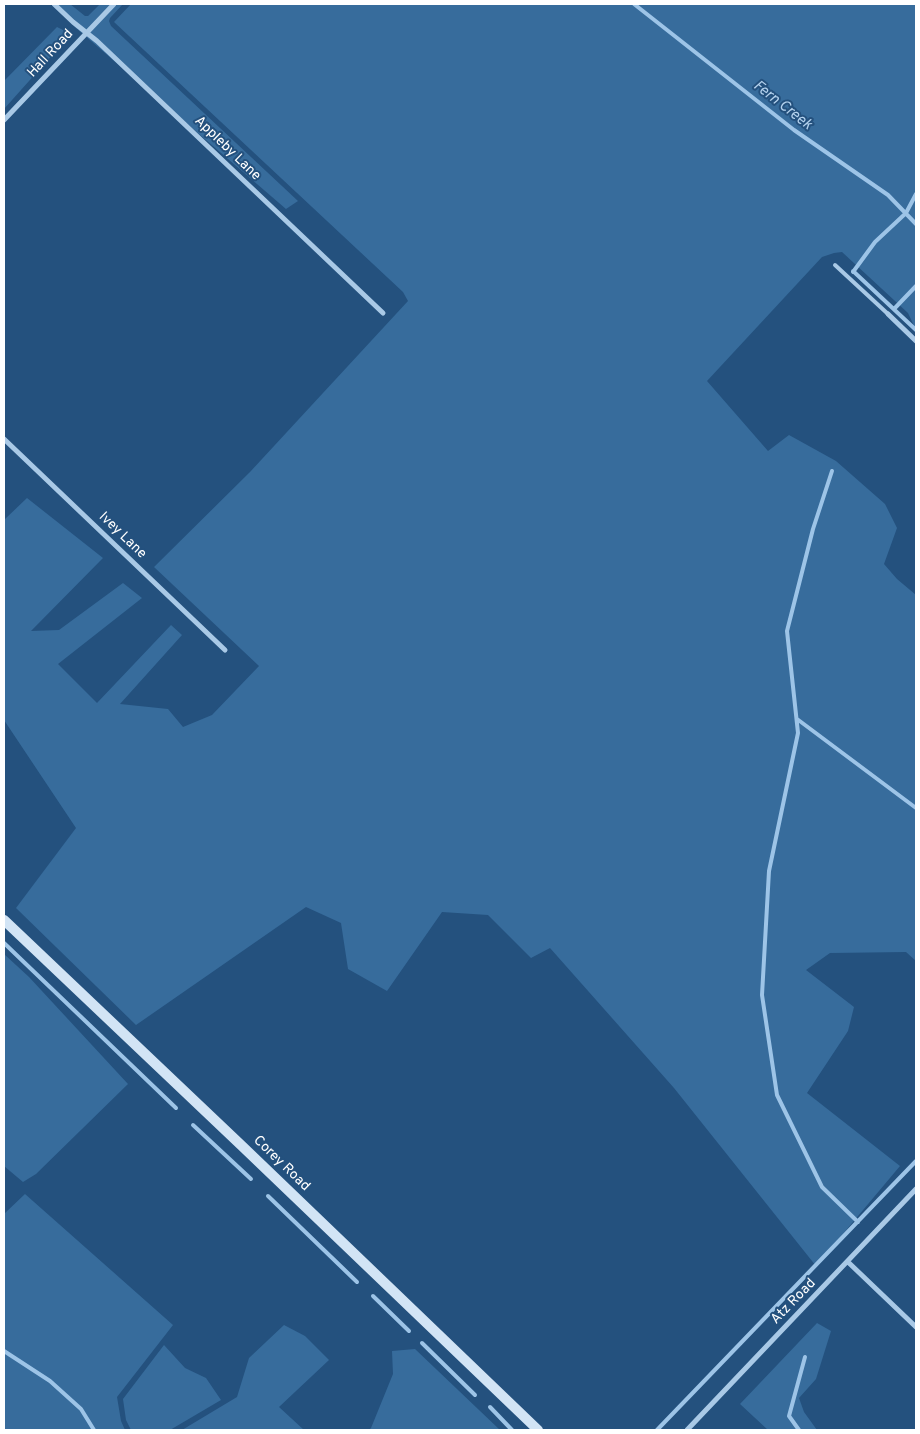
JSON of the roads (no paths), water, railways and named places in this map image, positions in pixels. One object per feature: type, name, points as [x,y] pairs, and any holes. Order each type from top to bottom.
[{"type":"street","name":"Appleby Lane","points":[[54,4],[97,41],[382,313]]},
{"type":"street","name":"Hall Road","points":[[4,120],[114,4]]},
{"type":"street","points":[[888,314],[916,341]]},
{"type":"street","name":"Ivey Lane","points":[[4,439],[225,650]]},
{"type":"street","name":"Corey Road","points":[[4,920],[538,1430]]},
{"type":"street","name":"Atz Road","points":[[687,1430],[916,1189]]},
{"type":"street","points":[[848,1262],[916,1326]]},
{"type":"lane","points":[[835,265],[888,314]]},
{"type":"waterway","name":"Fern Creek","points":[[634,4],[794,130],[888,195],[916,224]]},
{"type":"waterway","points":[[853,272],[875,242],[906,213],[916,194]]},
{"type":"waterway","points":[[853,271],[916,330]]},
{"type":"waterway","name":"Fern Creek","points":[[894,309],[916,286]]},
{"type":"waterway","points":[[832,471],[813,529],[787,631],[798,733],[769,871],[762,995],[777,1095],[822,1187],[858,1222]]},
{"type":"waterway","points":[[797,719],[916,808]]},
{"type":"waterway","points":[[4,943],[176,1108]]},
{"type":"waterway","points":[[193,1125],[251,1179]]},
{"type":"waterway","points":[[657,1430],[916,1161]]},
{"type":"waterway","points":[[268,1196],[357,1282]]},
{"type":"waterway","points":[[373,1296],[409,1331]]},
{"type":"waterway","points":[[422,1343],[475,1395]]},
{"type":"waterway","points":[[4,1351],[50,1381],[81,1409],[94,1430]]},
{"type":"waterway","points":[[799,1430],[789,1416],[805,1357]]},
{"type":"waterway","points":[[490,1407],[512,1430]]}]
